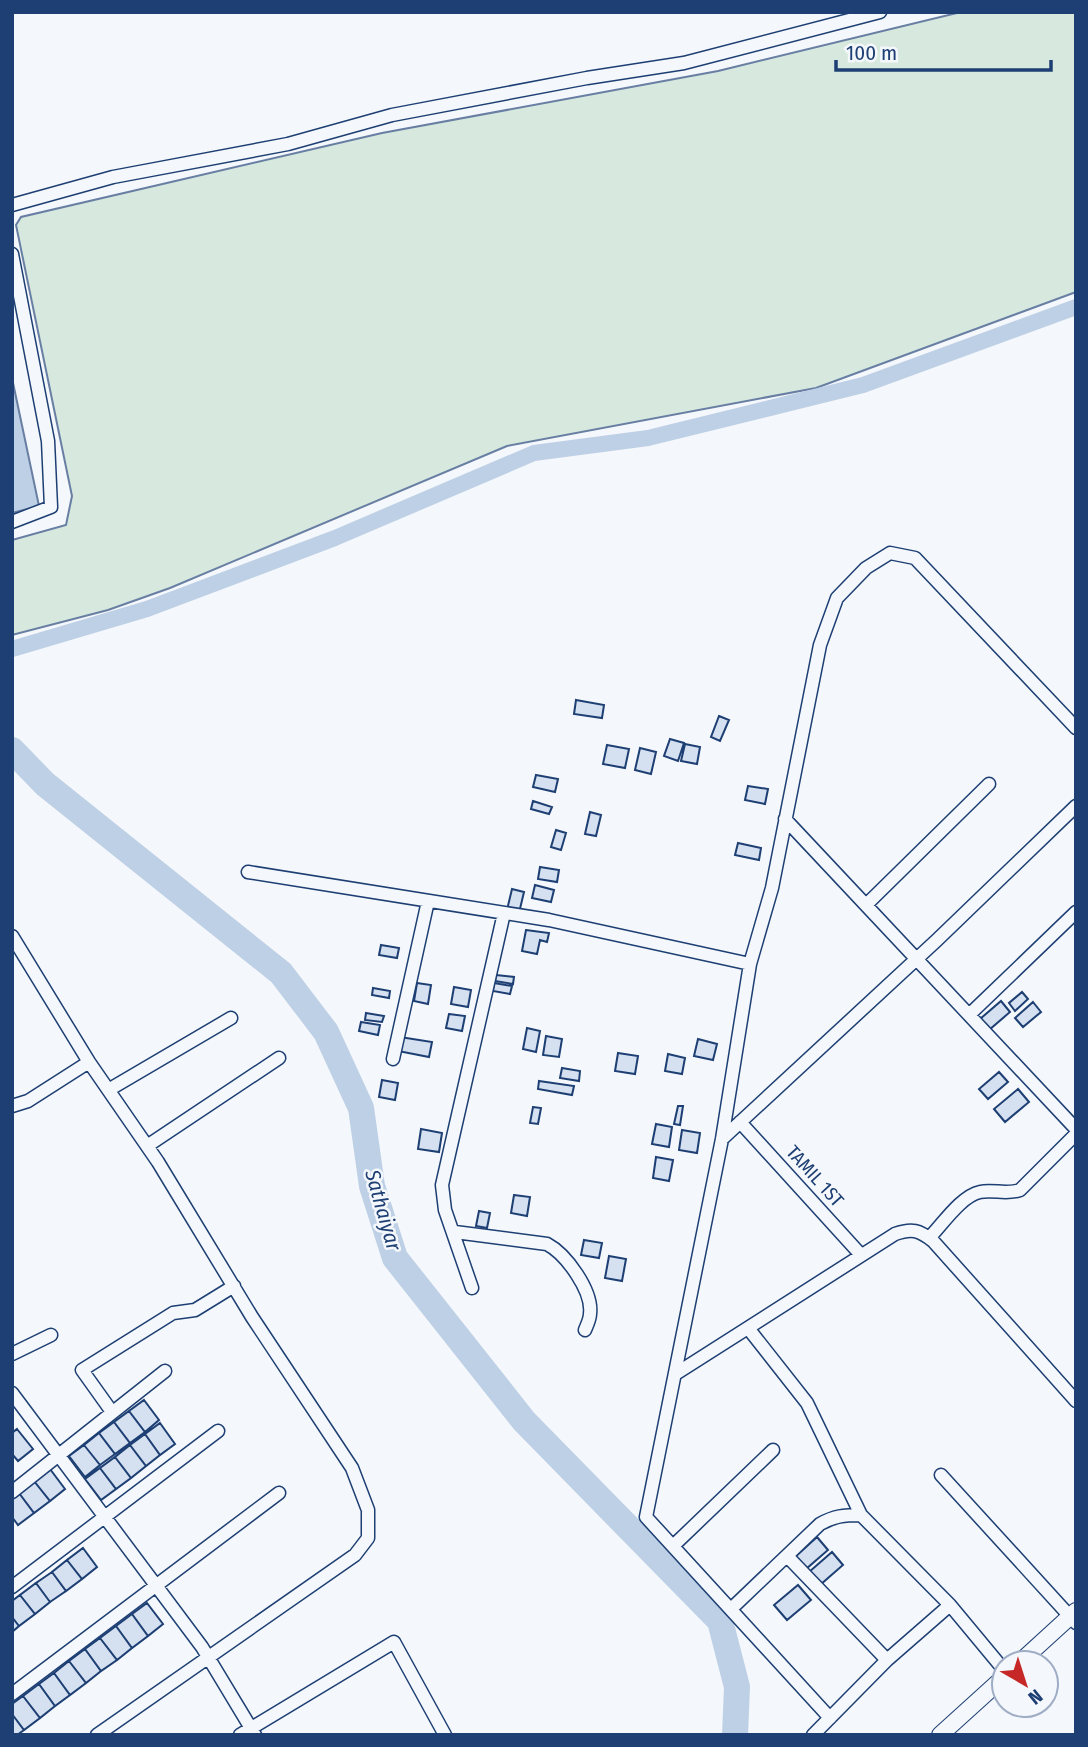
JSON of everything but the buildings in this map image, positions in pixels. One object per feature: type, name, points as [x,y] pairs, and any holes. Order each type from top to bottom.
[{"type":"street","points":[[12,205],[113,177],[288,144],[392,115],[587,78],[684,63],[880,12]]},
{"type":"street","points":[[12,254],[48,441],[51,508],[12,522]]},
{"type":"street","points":[[830,1718],[646,1517],[722,1139],[750,964],[772,888],[820,645],[836,598],[866,568],[890,553],[915,558],[1076,729]]},
{"type":"street","points":[[867,904],[989,784]]},
{"type":"street","points":[[722,1139],[918,958],[1076,806]]},
{"type":"street","points":[[785,819],[1076,1129]]},
{"type":"street","points":[[248,872],[504,913],[750,964]]},
{"type":"street","points":[[393,1059],[428,901]]},
{"type":"street","points":[[970,1014],[1076,912]]},
{"type":"street","points":[[472,1288],[442,1200],[442,1185],[504,913]]},
{"type":"street","points":[[12,936],[18,958],[110,1089],[233,1286],[352,1468],[368,1510],[368,1538],[355,1555],[97,1735]]},
{"type":"street","points":[[110,1089],[230,1018]]},
{"type":"street","points":[[147,1146],[279,1058]]},
{"type":"street","points":[[12,1107],[28,1101],[89,1062]]},
{"type":"street","name":"TAMIL 1ST","points":[[740,1122],[861,1255]]},
{"type":"street","points":[[929,1238],[970,1197],[980,1192],[1011,1194],[1020,1190],[1076,1134]]},
{"type":"street","points":[[677,1373],[861,1255],[908,1229],[919,1231],[929,1238],[1076,1401]]},
{"type":"street","points":[[455,1232],[547,1244],[556,1249],[589,1302],[590,1313],[585,1330]]},
{"type":"street","points":[[113,1412],[82,1370],[173,1313],[195,1310],[233,1286]]},
{"type":"street","points":[[748,1328],[807,1402],[860,1516],[950,1605],[990,1653]]},
{"type":"street","points":[[12,1354],[51,1335]]},
{"type":"street","points":[[12,1492],[165,1371]]},
{"type":"street","points":[[12,1393],[207,1656],[249,1732],[394,1642],[445,1735]]},
{"type":"street","points":[[12,1587],[218,1431]]},
{"type":"street","points":[[673,1546],[774,1450]]},
{"type":"street","points":[[941,1475],[1074,1617],[1036,1649]]},
{"type":"street","points":[[12,1694],[279,1493]]},
{"type":"street","points":[[731,1609],[820,1524],[835,1516],[860,1516]]},
{"type":"street","points":[[787,1556],[887,1660]]},
{"type":"street","points":[[813,1735],[887,1660],[950,1605]]},
{"type":"street","points":[[940,1735],[990,1689]]},
{"type":"shaded area","points":[[961,12],[1076,12],[1076,292],[816,388],[507,446],[170,588],[108,610],[12,635],[12,540],[66,525],[72,496],[16,225],[21,217],[382,133],[718,71]]},
{"type":"water","points":[[12,378],[39,506],[12,513]]},
{"type":"waterway","points":[[12,649],[147,609],[335,538],[534,453],[648,438],[863,385],[1076,307]]},
{"type":"waterway","name":"Sathaiyar","points":[[12,750],[45,784],[281,973],[326,1032],[361,1108],[372,1186],[395,1258],[524,1421],[720,1621],[737,1687],[735,1735]]}]
